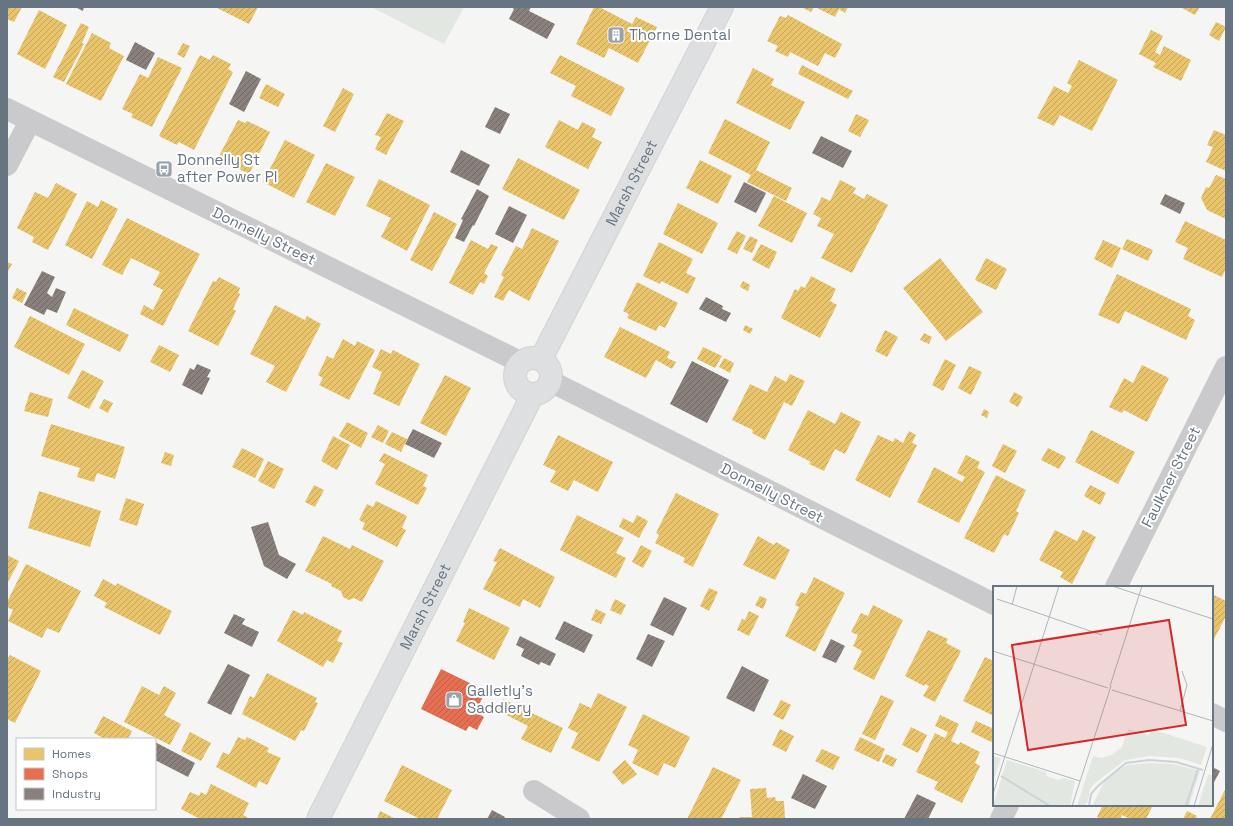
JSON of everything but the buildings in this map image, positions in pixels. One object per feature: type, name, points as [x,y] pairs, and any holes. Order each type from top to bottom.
[{"type":"main road","name":"Marsh Street","points":[[530,361],[722,7]]},
{"type":"main road","points":[[530,361],[550,369],[550,381],[544,390],[533,394],[522,391],[515,382],[515,372],[530,361]]},
{"type":"main road","name":"Marsh Street","points":[[318,819],[533,394]]},
{"type":"street","name":"Donnelly Street","points":[[7,109],[530,361]]},
{"type":"street","points":[[7,166],[30,121]]},
{"type":"street","name":"Faulkner Street","points":[[1116,586],[1226,367]]},
{"type":"street","name":"Donnelly Street","points":[[550,381],[993,603]]},
{"type":"street","points":[[1213,714],[1226,721]]},
{"type":"street","points":[[534,791],[579,819]]},
{"type":"street","points":[[1001,819],[1008,806]]},
{"type":"shaded area","points":[[371,7],[464,7],[444,44]]},
{"type":"place","name":"Thorne Dental","points":[[616,35]]},
{"type":"place","name":"Donnelly St after Power Pl","points":[[164,169]]},
{"type":"place","name":"Galletly's Saddlery","points":[[454,700]]}]
